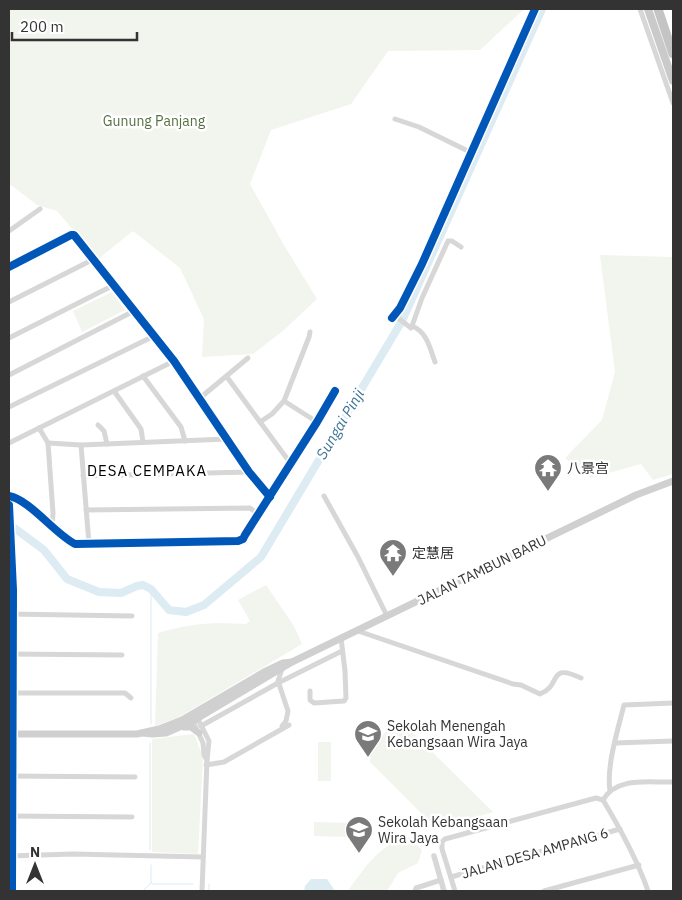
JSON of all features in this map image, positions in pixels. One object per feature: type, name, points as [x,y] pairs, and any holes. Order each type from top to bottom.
[{"type":"highway","points":[[658,9],[673,54]]},
{"type":"highway","points":[[664,9],[673,36]]},
{"type":"main road","points":[[648,9],[673,81]]},
{"type":"main road","name":"JALAN TAMBUN BARU","points":[[195,719],[282,670],[292,662],[630,499],[673,481]]},
{"type":"main road","name":"JALAN TAMBUN BARU","points":[[210,704],[264,672],[283,663],[292,662]]},
{"type":"main road","points":[[10,734],[158,734],[195,719],[210,704]]},
{"type":"main road","points":[[143,733],[182,720],[210,704]]},
{"type":"main road","points":[[159,729],[167,729],[189,719],[195,719]]},
{"type":"main road","points":[[176,728],[188,727],[200,730]]},
{"type":"street","points":[[435,362],[426,338],[421,331],[395,317],[422,264],[535,9]]},
{"type":"street","points":[[640,9],[673,104]]},
{"type":"street","points":[[395,119],[424,129],[472,153]]},
{"type":"street","points":[[9,231],[40,209]]},
{"type":"street","points":[[9,267],[74,235],[174,361],[249,472],[270,497]]},
{"type":"street","points":[[409,325],[448,241],[461,246]]},
{"type":"street","points":[[9,302],[94,259]]},
{"type":"street","points":[[9,338],[114,285]]},
{"type":"street","points":[[9,375],[134,310]]},
{"type":"street","points":[[260,422],[272,414],[284,401],[310,332]]},
{"type":"street","points":[[9,408],[154,336]]},
{"type":"street","points":[[200,398],[248,358]]},
{"type":"street","points":[[9,443],[174,361]]},
{"type":"street","points":[[143,376],[181,428],[185,441]]},
{"type":"street","points":[[227,377],[291,464]]},
{"type":"street","points":[[114,391],[141,429],[143,442]]},
{"type":"street","points":[[9,496],[25,504],[64,538],[75,544],[243,539],[335,391]]},
{"type":"street","points":[[284,401],[317,422]]},
{"type":"street","points":[[98,425],[104,431],[107,444]]},
{"type":"street","points":[[39,428],[48,444],[53,513],[52,527]]},
{"type":"street","points":[[48,444],[81,445],[227,439]]},
{"type":"street","points":[[81,445],[89,544]]},
{"type":"street","points":[[83,476],[249,472]]},
{"type":"street","points":[[324,496],[358,557],[387,616]]},
{"type":"street","points":[[9,505],[11,533],[10,856],[12,891]]},
{"type":"street","points":[[86,510],[250,508],[258,514]]},
{"type":"street","points":[[11,614],[132,616]]},
{"type":"street","points":[[358,631],[513,684],[521,685],[540,694],[546,691],[562,672],[581,678]]},
{"type":"street","points":[[310,691],[310,700],[314,703],[344,701],[346,698],[341,638]]},
{"type":"street","points":[[200,730],[278,682],[342,651]]},
{"type":"street","points":[[11,654],[122,655]]},
{"type":"street","points":[[280,728],[286,721],[288,710],[278,682],[282,670]]},
{"type":"street","points":[[262,680],[269,679],[278,682]]},
{"type":"street","points":[[11,693],[125,693],[131,698]]},
{"type":"street","points":[[610,791],[608,781],[624,705],[673,703]]},
{"type":"street","points":[[195,719],[200,730],[206,762],[202,891]]},
{"type":"street","points":[[206,762],[224,762],[289,724]]},
{"type":"street","points":[[615,743],[673,741]]},
{"type":"street","points":[[10,776],[135,777]]},
{"type":"street","points":[[603,800],[610,791],[623,784],[673,782]]},
{"type":"street","points":[[455,891],[442,849],[445,839],[596,798],[603,800],[620,829],[639,865],[648,891]]},
{"type":"street","points":[[11,816],[132,817]]},
{"type":"street","name":"JALAN DESA AMPANG 6","points":[[451,877],[620,829]]},
{"type":"street","points":[[10,856],[73,854],[204,857]]},
{"type":"street","points":[[434,856],[444,891]]},
{"type":"street","points":[[544,891],[639,865]]},
{"type":"street","points":[[438,870],[448,867]]},
{"type":"street","points":[[414,891],[416,888],[441,880]]},
{"type":"street","points":[[432,883],[434,891]]},
{"type":"green space","name":"Gunung Panjang","points":[[9,9],[524,9],[480,50],[388,51],[351,104],[271,130],[250,184],[317,299],[284,330],[253,354],[202,357],[204,319],[180,268],[133,231],[98,259],[57,211],[37,205],[11,185],[9,186]]},
{"type":"green space","points":[[600,255],[673,257],[673,474],[653,480],[641,464],[591,478],[565,458],[602,420],[615,372]]},
{"type":"green space","points":[[112,292],[125,310],[82,332],[73,311]]},
{"type":"green space","points":[[266,585],[294,626],[302,644],[179,717],[155,726],[158,633],[202,624],[246,624],[250,621],[238,600]]},
{"type":"green space","points":[[392,725],[408,728],[493,812],[437,829],[370,762],[371,748]]},
{"type":"green space","points":[[194,734],[203,757],[198,854],[152,852],[152,739]]},
{"type":"green space","points":[[318,742],[331,742],[331,781],[318,781]]},
{"type":"green space","points":[[314,822],[350,823],[350,837],[314,836]]},
{"type":"green space","points":[[409,837],[422,850],[418,863],[398,873],[387,891],[348,891],[381,851],[399,840]]},
{"type":"shaded area","points":[[311,879],[327,879],[335,891],[304,891],[305,886]]},
{"type":"waterway","name":"Sungai Pinji","points":[[9,524],[44,550],[67,579],[99,592],[121,593],[143,585],[151,589],[169,610],[186,612],[204,605],[261,557],[402,321],[542,9]]},
{"type":"waterway","points":[[151,589],[151,724]]},
{"type":"waterway","points":[[150,743],[150,850]]},
{"type":"waterway","points":[[143,891],[151,883],[151,865]]},
{"type":"waterway","points":[[151,883],[193,884]]},
{"type":"waterway","points":[[209,884],[209,891]]},
{"type":"cycle path","points":[[392,318],[400,308],[422,264],[535,9]]},
{"type":"cycle path","points":[[9,267],[74,235],[174,361],[249,472],[270,497]]},
{"type":"cycle path","points":[[9,496],[34,510],[75,544],[238,541],[243,539],[335,391]]},
{"type":"cycle path","points":[[9,505],[13,590],[12,891]]},
{"type":"place","name":"八景宫","points":[[548,492]]},
{"type":"place","name":"定慧居","points":[[393,577]]},
{"type":"place","name":"Sekolah Menengah Kebangsaan Wira Jaya","points":[[368,758]]},
{"type":"place","name":"Sekolah Kebangsaan Wira Jaya","points":[[359,854]]},
{"type":"district","name":"DESA CEMPAKA","points":[[147,470]]}]
